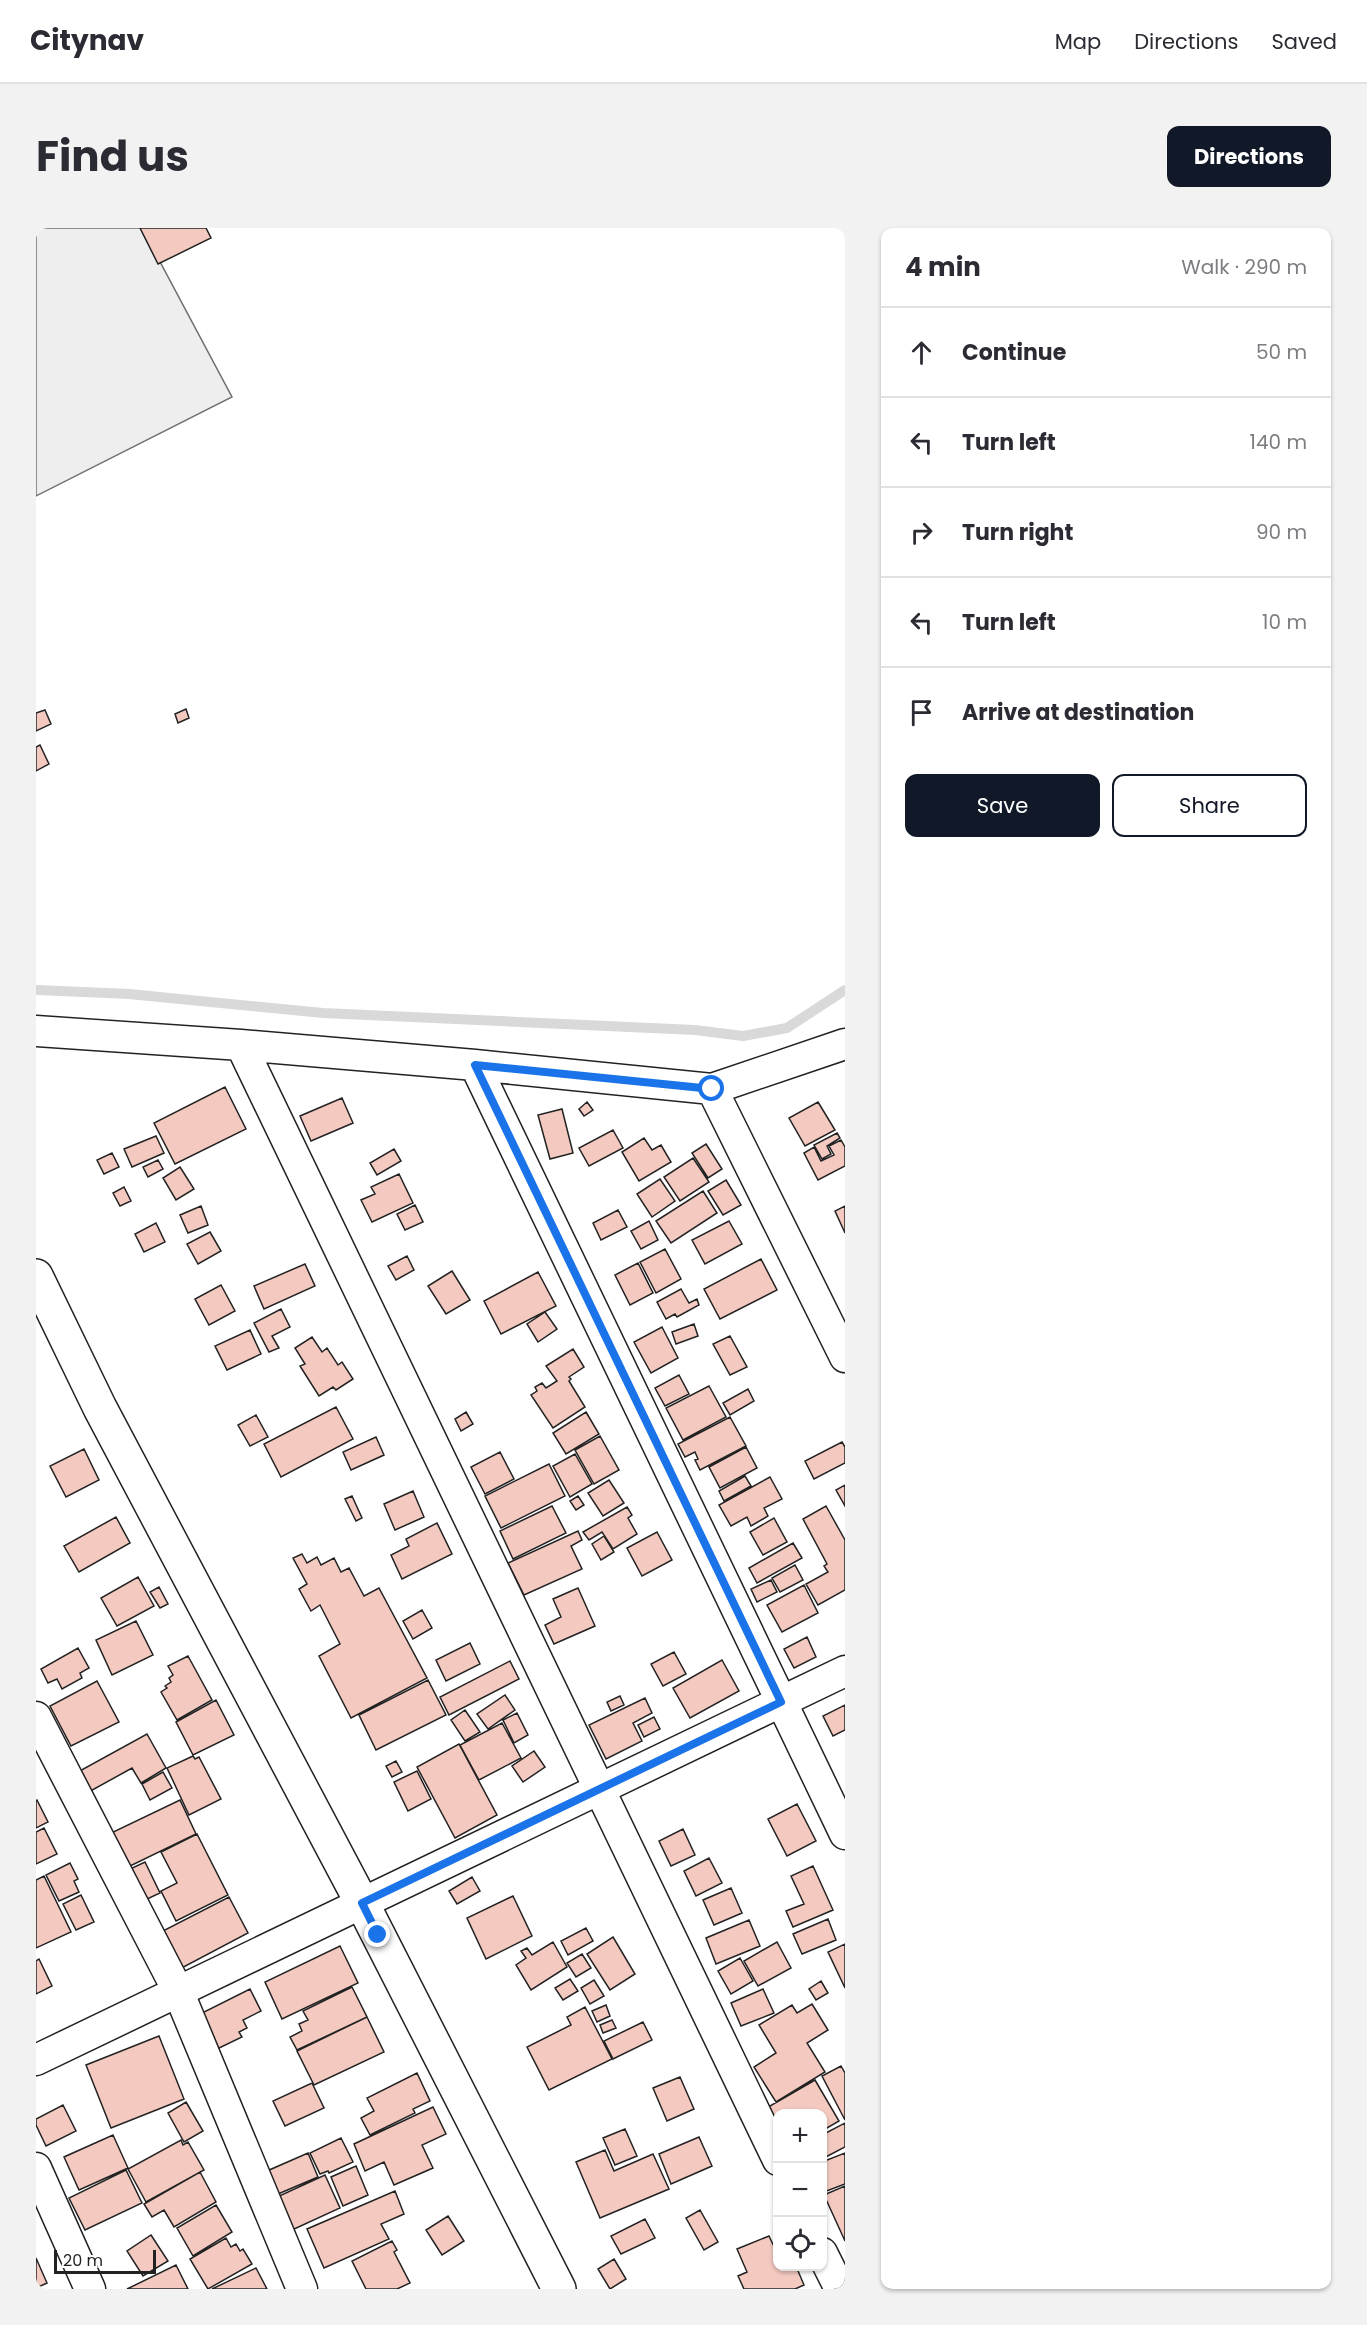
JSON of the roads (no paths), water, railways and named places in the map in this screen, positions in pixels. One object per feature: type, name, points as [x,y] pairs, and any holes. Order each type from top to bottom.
[{"type":"street","points":[[36,1031],[241,1045],[475,1065],[712,1089],[845,1044]]},
{"type":"street","points":[[241,1045],[773,2152]]},
{"type":"street","points":[[475,1065],[845,1834]]},
{"type":"street","points":[[712,1089],[845,1358]]},
{"type":"street","points":[[36,1276],[100,1408],[362,1903],[559,2289]]},
{"type":"street","points":[[36,2060],[845,1671]]},
{"type":"street","points":[[36,1717],[178,1991],[302,2289]]},
{"type":"street","points":[[36,2168],[90,2289]]},
{"type":"street","points":[[827,2263],[840,2289]]},
{"type":"waterway","points":[[36,990],[129,994],[323,1013],[695,1030],[743,1036],[787,1028],[845,990]]}]
